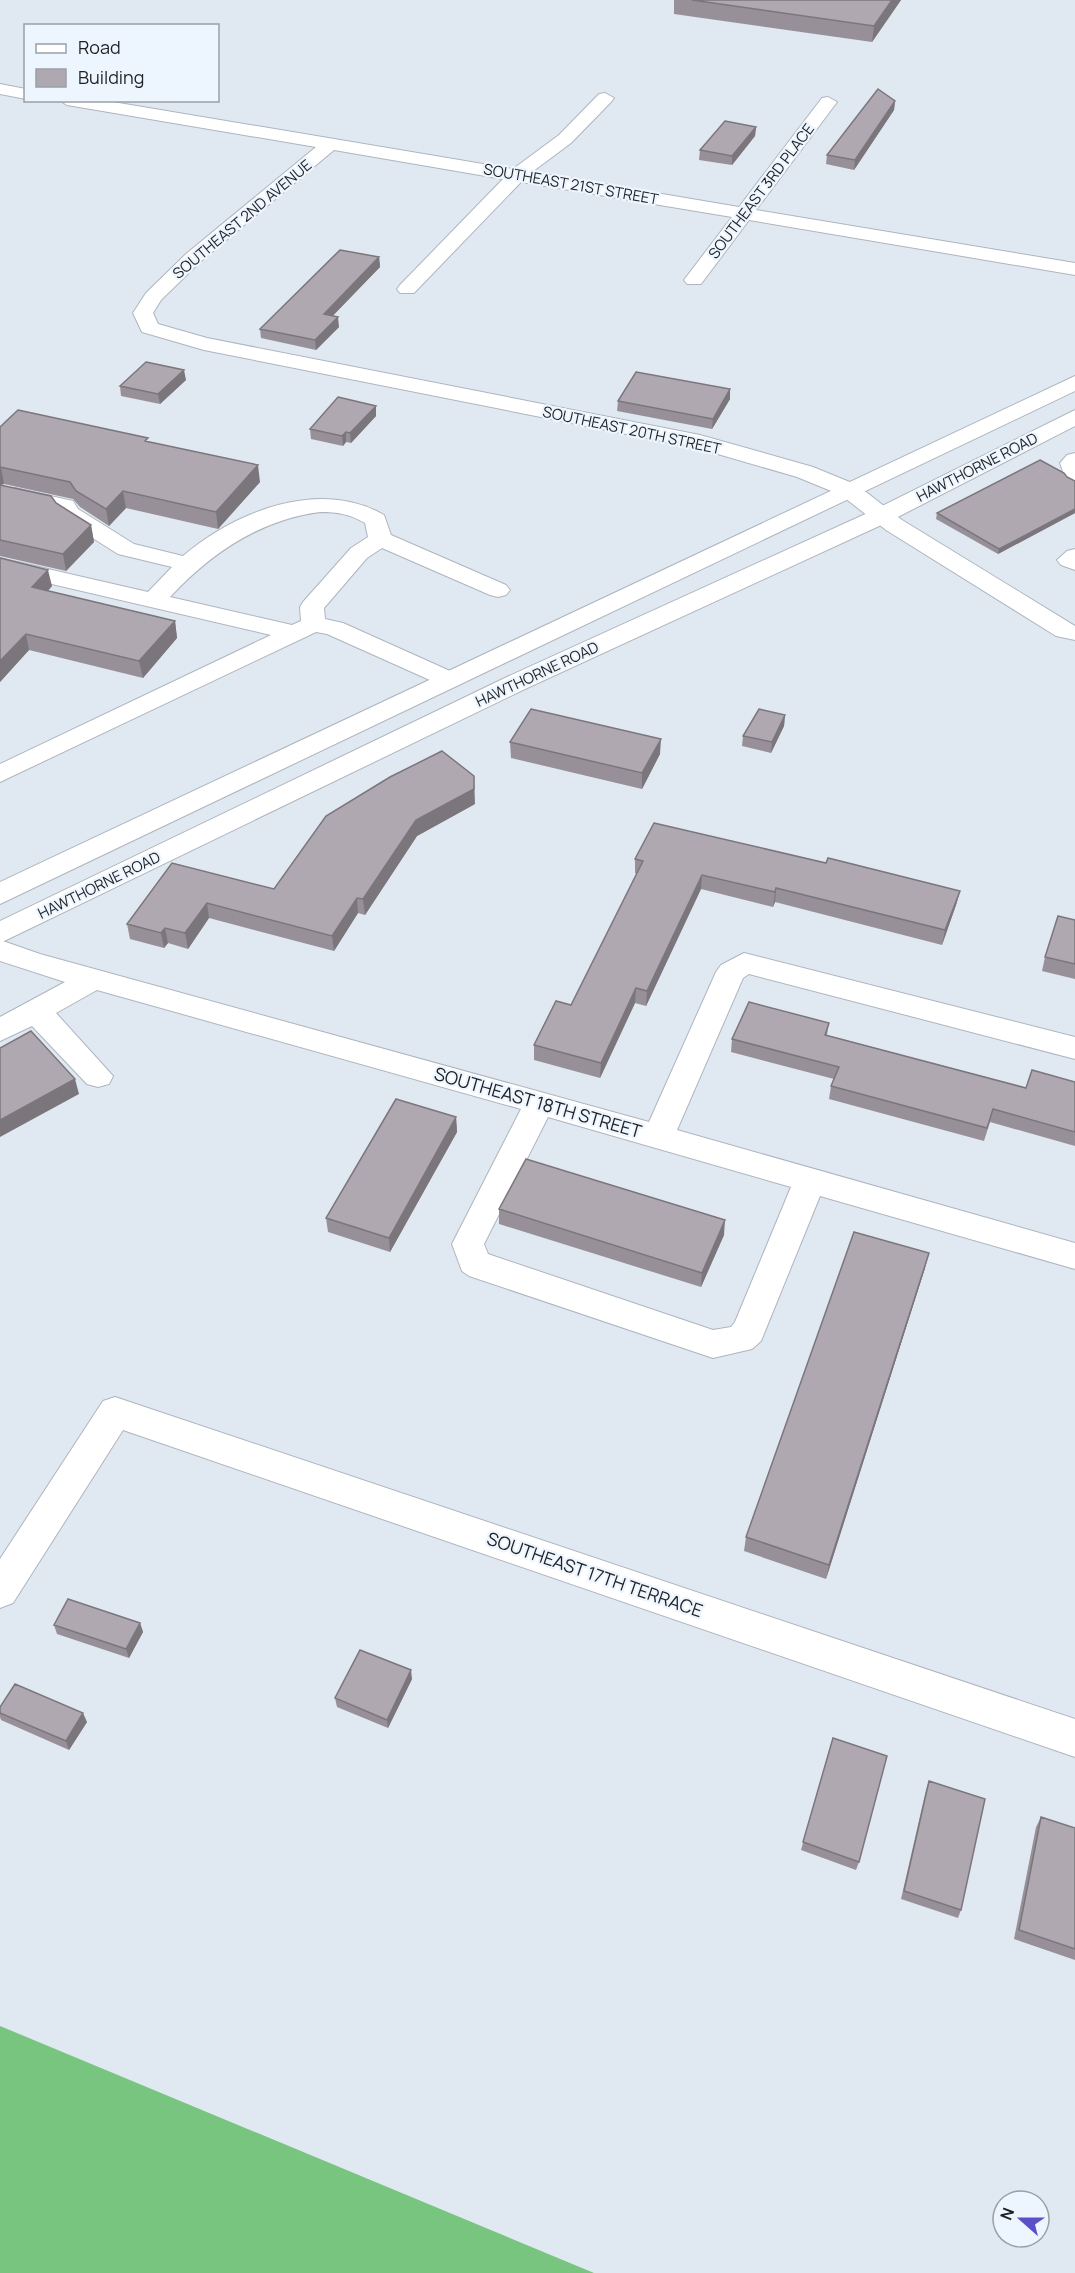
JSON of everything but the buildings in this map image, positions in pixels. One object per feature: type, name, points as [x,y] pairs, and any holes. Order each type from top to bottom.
[{"type":"highway","name":"HAWTHORNE ROAD","points":[[0,894],[1075,383]]},
{"type":"highway","name":"HAWTHORNE ROAD","points":[[0,933],[516,683],[881,516],[1075,417]]},
{"type":"street","points":[[0,89],[24,94]]},
{"type":"street","points":[[407,289],[517,175],[565,139],[605,98]]},
{"type":"street","name":"SOUTHEAST 21ST STREET","points":[[79,102],[1075,269]]},
{"type":"street","name":"SOUTHEAST 3RD PLACE","points":[[694,280],[828,102]]},
{"type":"street","name":"SOUTHEAST 2ND AVENUE","points":[[149,327],[143,313],[153,297],[194,258],[331,144]]},
{"type":"street","name":"SOUTHEAST 20TH STREET","points":[[149,327],[214,346],[700,442],[805,472],[849,490],[881,516],[1065,631],[1075,633]]},
{"type":"street","points":[[4,493],[65,506],[69,513],[126,549],[189,564]]},
{"type":"street","points":[[154,600],[189,564],[225,537],[281,513],[338,505],[358,509],[376,520],[380,539]]},
{"type":"street","points":[[380,539],[498,590]]},
{"type":"street","points":[[0,774],[304,629],[312,607],[358,553],[380,539]]},
{"type":"street","points":[[1075,556],[1069,560],[1075,563]]},
{"type":"street","points":[[0,565],[154,600],[304,629],[334,628],[450,680]]},
{"type":"street","name":"SOUTHEAST 18TH STREET","points":[[0,950],[94,979],[540,1103],[1075,1256]]},
{"type":"street","points":[[658,1137],[731,972],[744,963],[760,965],[1075,1048]]},
{"type":"street","points":[[0,1030],[94,979]]},
{"type":"street","points":[[36,1011],[98,1076]]},
{"type":"street","points":[[540,1103],[468,1244],[474,1262],[480,1267],[713,1344],[740,1339],[749,1331],[810,1181]]},
{"type":"street","name":"SOUTHEAST 17TH TERRACE","points":[[13,1546],[115,1412],[1075,1738]]},
{"type":"street","points":[[0,1591],[13,1546]]},
{"type":"green space","points":[[0,2026],[594,2273],[0,2273]]}]
